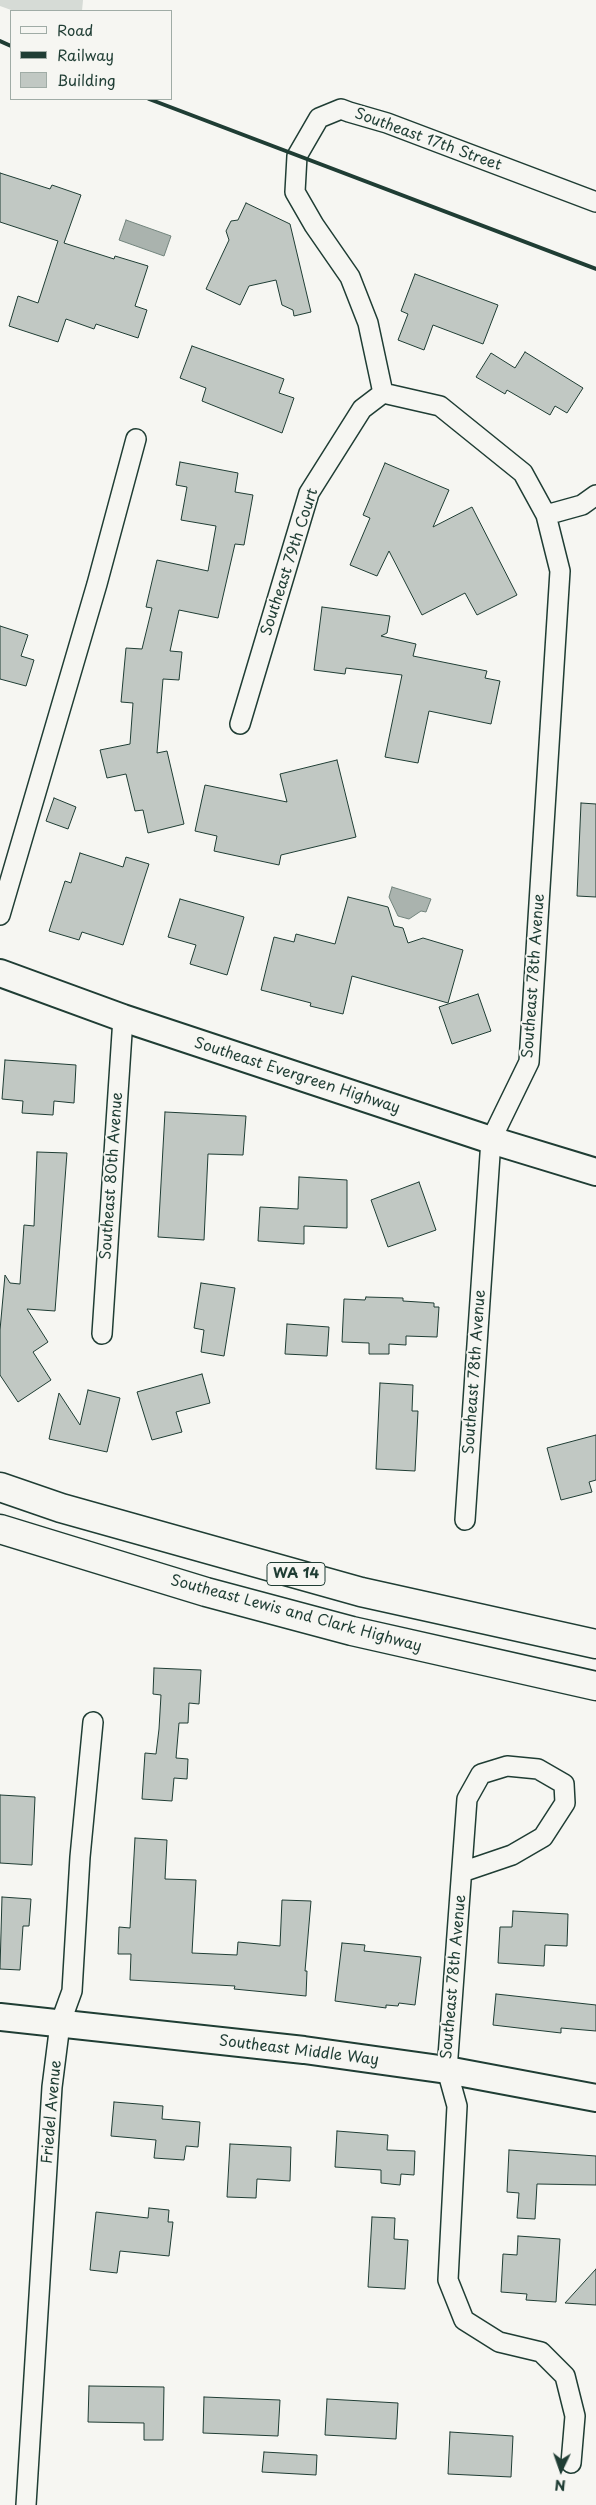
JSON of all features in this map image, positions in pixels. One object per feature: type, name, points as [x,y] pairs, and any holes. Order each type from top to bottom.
[{"type":"highway","name":"WA 14","points":[[0,1487],[71,1510],[361,1592],[596,1644]]},
{"type":"highway","name":"Southeast Lewis and Clark Highway","points":[[0,1529],[206,1592],[343,1628],[596,1686]]},
{"type":"street","name":"Southeast 17th Street","points":[[383,393],[368,323],[350,277],[314,225],[295,192],[297,156],[319,118],[341,109],[387,123],[596,202]]},
{"type":"street","points":[[383,393],[440,406],[523,472],[546,515],[591,502]]},
{"type":"street","name":"Southeast 79th Court","points":[[240,724],[309,493],[362,409],[383,393]]},
{"type":"street","points":[[0,916],[136,439]]},
{"type":"street","name":"Southeast 78th Avenue","points":[[465,1520],[491,1140],[529,1062],[560,571],[546,515]]},
{"type":"street","name":"Southeast Evergreen Highway","points":[[0,973],[123,1018],[491,1140],[596,1172]]},
{"type":"street","name":"Southeast 80th Avenue","points":[[102,1334],[123,1018]]},
{"type":"street","name":"Friedel Avenue","points":[[26,2505],[52,2087],[60,2024],[72,1991],[80,1857],[93,1722]]},
{"type":"street","name":"Southeast 78th Avenue","points":[[462,1872],[512,1855],[543,1837],[565,1802],[564,1784],[538,1770],[507,1766],[481,1774],[467,1799],[447,2070],[458,2106],[448,2280],[464,2320],[499,2342],[541,2352],[565,2376],[576,2416],[571,2463]]},
{"type":"street","name":"Southeast Middle Way","points":[[0,2017],[304,2050],[447,2070],[596,2098]]},
{"type":"shaded area","points":[[0,0],[83,0],[82,10],[11,10],[0,6]]},
{"type":"shaded area","points":[[126,220],[171,236],[164,256],[119,240]]},
{"type":"shaded area","points":[[392,887],[431,899],[426,912],[421,911],[409,919],[398,916],[389,897]]},
{"type":"building","points":[[0,173],[50,189],[52,185],[81,195],[64,243],[114,259],[115,256],[148,266],[135,306],[147,310],[138,338],[96,324],[94,329],[66,319],[58,342],[9,326],[18,296],[38,303],[58,241],[0,222]]},
{"type":"building","points":[[246,203],[290,224],[311,312],[294,316],[293,310],[282,305],[276,280],[249,286],[240,305],[206,289],[229,240],[226,231],[231,221],[238,220]]},
{"type":"building","points":[[415,274],[498,305],[483,344],[433,325],[424,350],[398,340],[408,314],[401,311]]},
{"type":"building","points":[[192,346],[284,379],[279,393],[294,398],[282,433],[202,401],[206,388],[180,378]]},
{"type":"building","points":[[525,352],[583,388],[567,413],[555,406],[550,415],[507,390],[505,394],[476,377],[491,353],[515,368]]},
{"type":"building","points":[[180,462],[238,473],[235,492],[253,495],[244,545],[235,544],[218,618],[179,610],[170,651],[182,652],[179,680],[163,679],[157,753],[167,751],[184,824],[148,833],[143,810],[135,811],[126,774],[107,778],[100,750],[130,744],[133,703],[121,702],[126,648],[142,649],[152,608],[146,607],[157,560],[208,571],[216,526],[181,520],[187,487],[176,485]]},
{"type":"building","points":[[385,463],[449,490],[433,527],[472,507],[517,595],[477,615],[465,593],[422,615],[389,551],[377,576],[350,565],[370,518],[363,515]]},
{"type":"building","points":[[322,607],[390,616],[387,633],[381,636],[416,644],[413,656],[487,671],[485,678],[500,681],[491,724],[429,711],[418,763],[385,757],[402,675],[346,668],[345,674],[314,670]]},
{"type":"building","points":[[0,626],[28,635],[21,656],[34,660],[26,686],[0,679]]},
{"type":"building","points":[[337,760],[356,837],[281,855],[279,865],[214,851],[217,836],[195,831],[205,785],[287,802],[280,774]]},
{"type":"building","points":[[54,798],[76,807],[68,829],[46,821]]},
{"type":"building","points":[[581,803],[596,804],[596,897],[577,896]]},
{"type":"building","points":[[80,853],[123,867],[126,857],[149,864],[123,945],[82,932],[79,940],[49,931],[65,881],[71,883]]},
{"type":"building","points":[[348,897],[388,907],[394,926],[403,928],[408,943],[423,938],[463,950],[448,1003],[352,976],[343,1014],[310,1006],[311,1003],[261,990],[274,937],[294,942],[296,934],[335,944]]},
{"type":"building","points":[[180,899],[244,917],[227,975],[190,964],[196,945],[168,937]]},
{"type":"building","points":[[478,994],[491,1031],[452,1044],[439,1007]]},
{"type":"building","points":[[5,1060],[76,1065],[74,1103],[54,1101],[53,1115],[22,1113],[23,1101],[2,1099]]},
{"type":"building","points":[[165,1112],[246,1116],[243,1155],[208,1154],[204,1240],[158,1237]]},
{"type":"building","points":[[37,1152],[67,1153],[55,1311],[27,1309],[48,1342],[33,1352],[51,1380],[18,1402],[0,1375],[0,1330],[5,1275],[10,1283],[20,1284],[24,1225],[34,1226]]},
{"type":"building","points":[[299,1177],[347,1180],[347,1228],[304,1226],[304,1244],[258,1241],[260,1207],[298,1209]]},
{"type":"building","points":[[419,1182],[436,1230],[388,1247],[371,1200]]},
{"type":"building","points":[[201,1283],[235,1288],[224,1356],[201,1352],[204,1330],[194,1328]]},
{"type":"building","points":[[366,1297],[403,1298],[403,1301],[434,1303],[434,1307],[439,1307],[437,1337],[406,1336],[406,1345],[389,1344],[389,1354],[369,1354],[369,1343],[342,1342],[344,1299],[365,1300]]},
{"type":"building","points":[[287,1324],[329,1327],[327,1356],[285,1354]]},
{"type":"building","points":[[202,1374],[210,1403],[176,1412],[182,1432],[152,1440],[137,1392]]},
{"type":"building","points":[[380,1383],[413,1385],[412,1411],[418,1411],[415,1471],[376,1469]]},
{"type":"building","points":[[88,1390],[120,1398],[107,1452],[49,1439],[59,1393],[80,1425]]},
{"type":"building","points":[[596,1435],[596,1480],[589,1482],[592,1492],[561,1500],[547,1448]]},
{"type":"building","points":[[154,1668],[201,1670],[199,1704],[189,1703],[188,1723],[179,1723],[176,1758],[188,1759],[187,1779],[174,1778],[172,1801],[142,1799],[145,1753],[156,1754],[159,1729],[161,1695],[153,1694]]},
{"type":"building","points":[[0,1795],[35,1797],[32,1865],[0,1863]]},
{"type":"building","points":[[135,1838],[167,1840],[165,1879],[196,1880],[192,1953],[237,1955],[238,1942],[280,1946],[282,1900],[311,1901],[305,1971],[307,1971],[306,1996],[234,1989],[235,1986],[130,1980],[131,1954],[118,1954],[119,1927],[130,1928]]},
{"type":"building","points":[[2,1897],[31,1899],[29,1926],[23,1926],[20,1970],[0,1969]]},
{"type":"building","points":[[513,1911],[568,1914],[567,1946],[545,1945],[544,1966],[498,1963],[500,1927],[512,1927]]},
{"type":"building","points":[[342,1943],[365,1945],[364,1951],[421,1957],[415,2005],[399,2003],[398,2006],[386,2005],[386,2008],[335,2001]]},
{"type":"building","points":[[496,1994],[596,2005],[596,2031],[561,2028],[561,2033],[493,2025]]},
{"type":"building","points":[[114,2102],[163,2106],[162,2119],[200,2122],[198,2147],[186,2146],[184,2160],[154,2158],[156,2140],[111,2136]]},
{"type":"building","points":[[337,2131],[388,2135],[387,2150],[415,2151],[414,2175],[401,2174],[400,2185],[381,2183],[381,2170],[335,2167]]},
{"type":"building","points":[[230,2144],[291,2147],[290,2181],[257,2179],[256,2198],[227,2197]]},
{"type":"building","points":[[509,2150],[596,2156],[596,2185],[537,2184],[535,2219],[517,2218],[519,2193],[507,2192]]},
{"type":"building","points":[[149,2208],[169,2210],[168,2222],[173,2222],[169,2256],[120,2251],[117,2273],[90,2270],[96,2212],[148,2218]]},
{"type":"building","points":[[372,2217],[395,2218],[394,2239],[408,2240],[405,2289],[368,2287]]},
{"type":"building","points":[[518,2236],[560,2239],[556,2302],[526,2300],[527,2294],[501,2292],[503,2254],[517,2255]]},
{"type":"building","points":[[596,2269],[596,2305],[565,2303]]},
{"type":"building","points":[[89,2386],[164,2387],[163,2440],[144,2440],[144,2423],[88,2422]]},
{"type":"building","points":[[204,2397],[280,2400],[278,2436],[203,2433]]},
{"type":"building","points":[[327,2399],[398,2403],[396,2439],[325,2435]]},
{"type":"building","points":[[450,2432],[513,2436],[511,2477],[448,2474]]},
{"type":"building","points":[[264,2452],[317,2455],[316,2475],[262,2472]]},
{"type":"railway","points":[[0,41],[10,46]]},
{"type":"railway","points":[[152,100],[596,269]]}]
